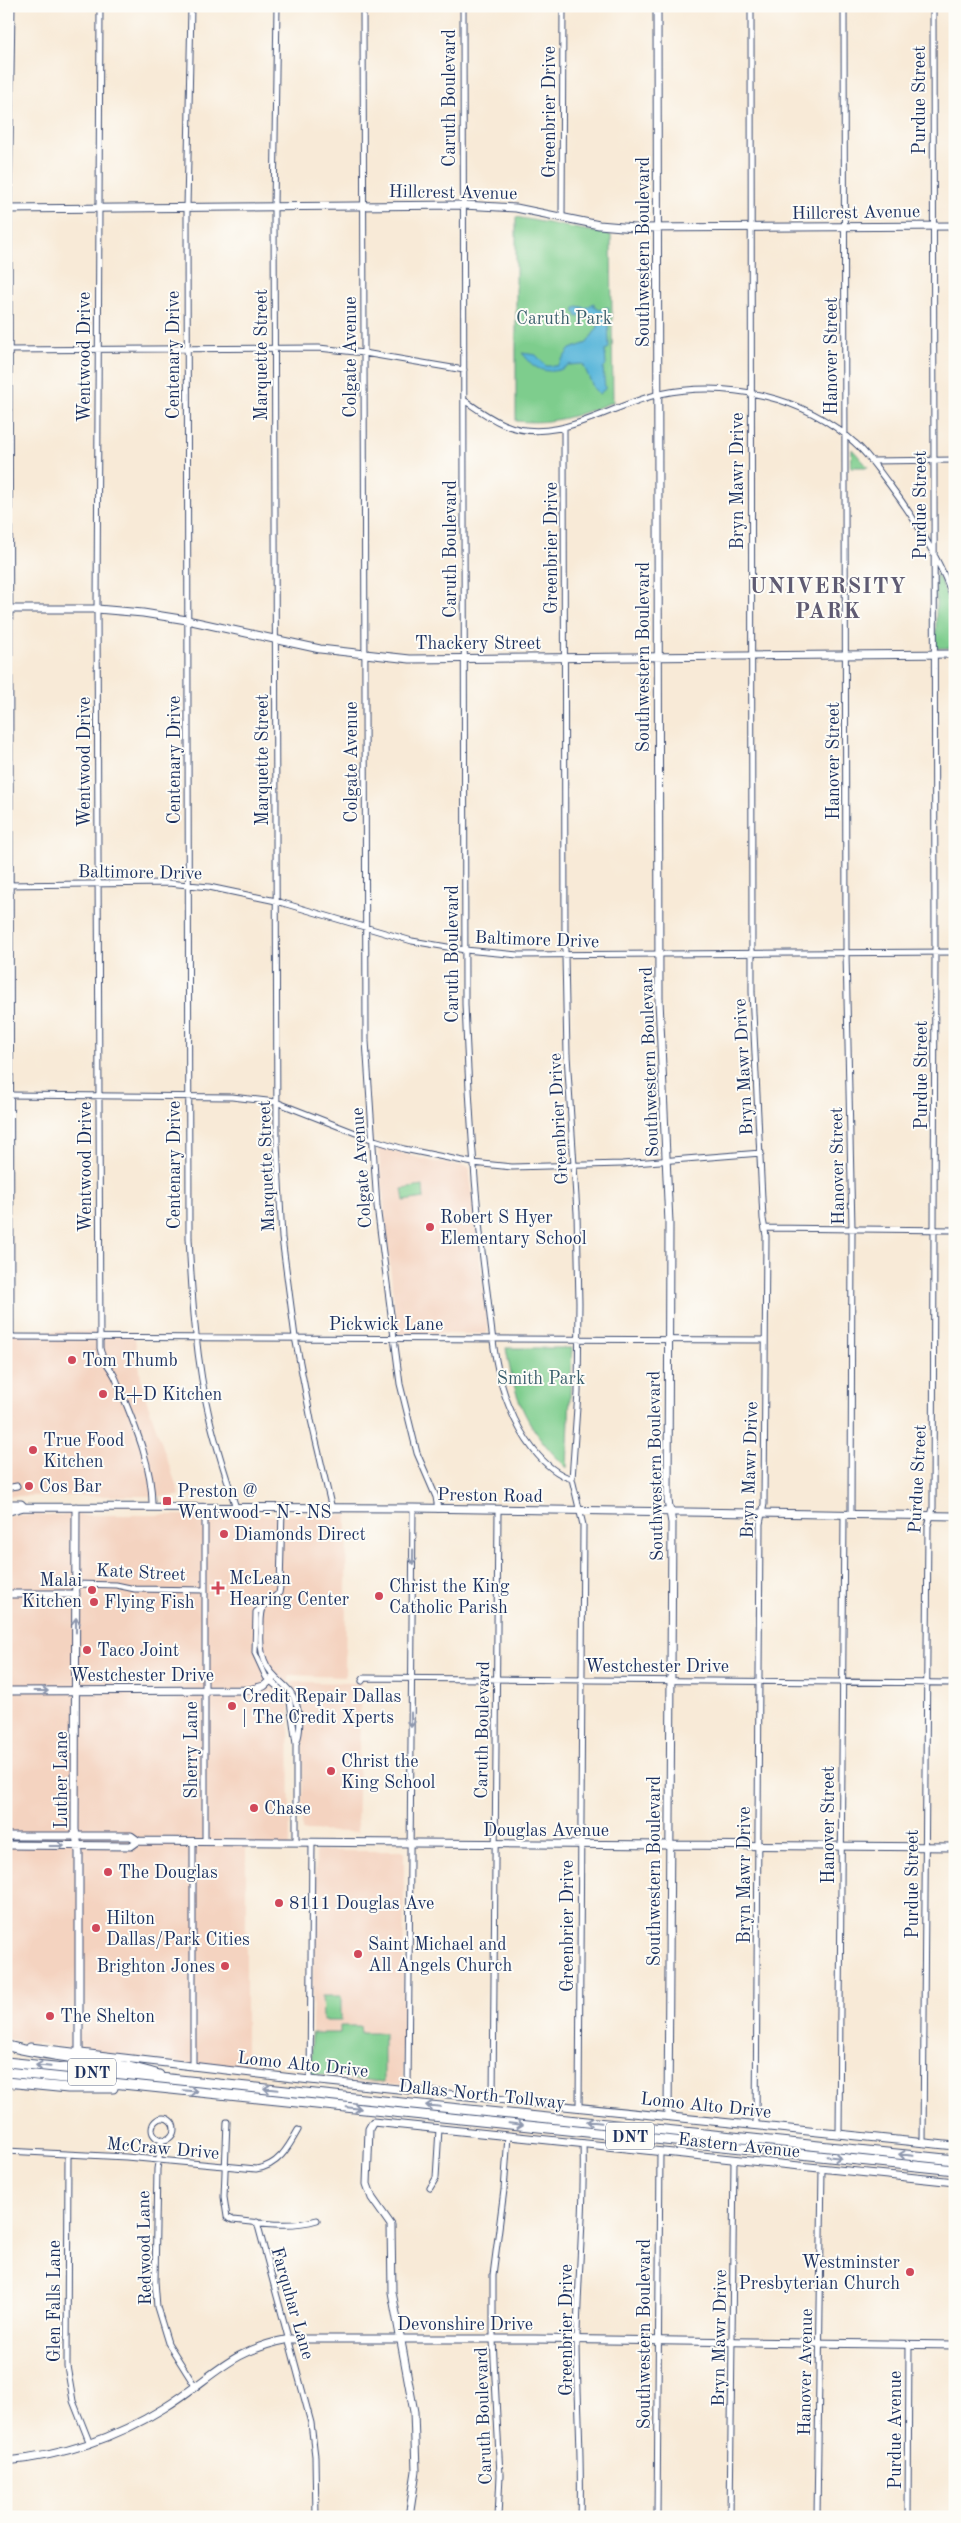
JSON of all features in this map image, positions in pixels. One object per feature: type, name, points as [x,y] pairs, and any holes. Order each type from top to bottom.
[{"type":"highway","points":[[7,2046],[32,2052],[149,2071],[178,2081]]},
{"type":"highway","name":"Dallas North Tollway","points":[[6,2062],[955,2160]]},
{"type":"highway","name":"Dallas North Tollway","points":[[6,2072],[955,2170]]},
{"type":"highway","points":[[6,2082],[83,2089],[152,2088]]},
{"type":"street","points":[[9,1337],[7,210],[12,6]]},
{"type":"street","name":"Wentwood Drive","points":[[100,6],[98,209],[100,1337],[101,1355],[114,1376],[151,1477],[152,1507]]},
{"type":"street","name":"Centenary Drive","points":[[191,6],[187,208],[188,1238],[197,1337],[210,1419],[236,1508]]},
{"type":"street","name":"Marquette Street","points":[[277,6],[274,206],[276,348],[276,1102],[282,1238],[295,1338],[311,1420],[332,1509]]},
{"type":"street","name":"Colgate Avenue","points":[[363,6],[366,1041],[371,1139],[380,1237],[393,1338],[408,1422],[417,1453],[436,1497],[438,1510]]},
{"type":"street","name":"Caruth Boulevard","points":[[463,6],[465,950],[468,1094],[473,1163],[493,1339],[502,1385],[517,1423],[547,1464],[572,1479]]},
{"type":"street","name":"Greenbrier Drive","points":[[562,217],[563,6]]},
{"type":"street","name":"Southwestern Boulevard","points":[[657,6],[659,1009],[668,1160],[668,1501],[670,1512],[668,2116]]},
{"type":"street","name":"Bryn Mawr Drive","points":[[751,6],[751,656],[754,1042],[764,1228],[766,1236],[764,1504],[760,1524],[756,2125]]},
{"type":"street","name":"Hanover Street","points":[[839,2134],[842,1682],[848,1515],[852,1228],[846,953],[847,655],[844,6]]},
{"type":"street","name":"Purdue Street","points":[[923,2143],[928,1526],[933,1508],[935,1230],[932,6]]},
{"type":"street","name":"Hillcrest Avenue","points":[[7,210],[463,205],[516,208],[605,226],[658,229],[955,226]]},
{"type":"street","points":[[8,350],[319,348],[364,353],[464,370]]},
{"type":"street","points":[[464,400],[494,420],[516,428],[564,427],[658,394],[704,389],[751,393],[798,407],[845,434],[872,461],[908,509],[934,551],[955,602]]},
{"type":"street","name":"Greenbrier Drive","points":[[564,427],[565,956],[567,1054],[574,1166],[580,1339],[572,1479],[584,1525],[580,2107]]},
{"type":"street","points":[[872,461],[955,460]]},
{"type":"street","name":"Thackery Street","points":[[8,609],[98,609],[187,620],[276,640],[364,655],[410,659],[955,654]]},
{"type":"street","name":"Baltimore Drive","points":[[8,885],[187,884],[209,886],[276,902],[412,941],[465,950],[518,955],[955,952]]},
{"type":"street","points":[[8,1095],[232,1097],[276,1102],[404,1150],[473,1163],[528,1168],[761,1153]]},
{"type":"street","points":[[764,1228],[955,1230]]},
{"type":"street","name":"Pickwick Lane","points":[[9,1337],[765,1340]]},
{"type":"street","points":[[6,1488],[17,1486]]},
{"type":"street","name":"Preston Road","points":[[6,1504],[76,1507],[413,1508],[762,1515],[955,1516]]},
{"type":"street","name":"Preston Road","points":[[9,1512],[20,1505]]},
{"type":"street","name":"Luther Lane","points":[[76,1507],[79,2052]]},
{"type":"street","name":"Sherry Lane","points":[[205,1508],[205,1841]]},
{"type":"street","points":[[408,2090],[413,1508]]},
{"type":"street","points":[[282,1509],[282,1580],[278,1593],[265,1605],[261,1615],[260,1660],[272,1679],[286,1686],[297,1705],[299,1738],[296,1744],[296,1842]]},
{"type":"street","name":"Caruth Boulevard","points":[[493,2098],[498,1511]]},
{"type":"street","points":[[6,1519],[9,1512]]},
{"type":"street","name":"Kate Street","points":[[76,1584],[116,1585],[135,1589],[205,1590]]},
{"type":"street","name":"Kate Street","points":[[6,1594],[76,1594]]},
{"type":"street","name":"Westchester Drive","points":[[362,1681],[364,1678],[411,1678],[955,1683]]},
{"type":"street","name":"Westchester Drive","points":[[6,1691],[258,1689],[272,1679]]},
{"type":"street","points":[[6,1845],[7,1836]]},
{"type":"street","name":"Douglas Avenue","points":[[7,1836],[131,1836],[138,1841],[955,1847]]},
{"type":"street","points":[[20,1836],[20,1846]]},
{"type":"street","name":"Douglas Avenue","points":[[6,1845],[131,1846],[138,1841]]},
{"type":"street","points":[[193,1841],[193,2068]]},
{"type":"street","points":[[310,2080],[312,1842]]},
{"type":"street","name":"Lomo Alto Drive","points":[[7,2046],[79,2052],[193,2068],[955,2146]]},
{"type":"street","points":[[162,2119],[170,2121],[174,2126],[173,2134],[162,2139],[152,2132],[152,2123],[162,2119]]},
{"type":"street","points":[[227,2122],[224,2204],[227,2217],[234,2220],[304,2224],[317,2220]]},
{"type":"street","name":"Eastern Avenue","points":[[401,2339],[392,2292],[391,2225],[372,2198],[367,2184],[371,2124],[376,2122],[955,2182]]},
{"type":"street","points":[[430,2188],[436,2178],[439,2129]]},
{"type":"street","name":"McCraw Drive","points":[[6,2151],[159,2160],[246,2169],[268,2167],[284,2152],[298,2130]]},
{"type":"street","name":"Caruth Boulevard","points":[[498,2517],[499,2449],[493,2340],[493,2276],[504,2190],[508,2136]]},
{"type":"street","name":"Redwood Lane","points":[[162,2139],[157,2169],[155,2272],[157,2307],[168,2343],[195,2386]]},
{"type":"street","name":"Greenbrier Drive","points":[[580,2517],[577,2340],[578,2282],[584,2206],[583,2143]]},
{"type":"street","name":"Southwestern Boulevard","points":[[657,2517],[660,2152]]},
{"type":"street","name":"Glen Falls Lane","points":[[68,2155],[68,2366],[74,2401],[90,2444]]},
{"type":"street","name":"Bryn Mawr Drive","points":[[730,2517],[734,2160]]},
{"type":"street","name":"Hanover Avenue","points":[[818,2517],[822,2168]]},
{"type":"street","name":"Farquhar Lane","points":[[257,2222],[290,2339],[314,2440],[316,2517]]},
{"type":"street","name":"Devonshire Drive","points":[[6,2461],[51,2455],[90,2444],[146,2419],[195,2386],[233,2357],[260,2346],[290,2339],[577,2340],[955,2345]]},
{"type":"street","points":[[401,2339],[412,2395],[416,2433],[416,2471],[409,2517]]},
{"type":"street","name":"Purdue Avenue","points":[[908,2517],[909,2344]]},
{"type":"shaded area","name":"Robert S Hyer Elementary School","points":[[378,1147],[431,1161],[469,1167],[488,1330],[486,1334],[397,1334]]},
{"type":"shaded area","points":[[6,1331],[134,1332],[143,1390],[180,1496],[6,1496]]},
{"type":"shaded area","points":[[6,1515],[347,1515],[345,1677],[289,1675],[290,1848],[246,1848],[246,2070],[135,2058],[6,2039]]},
{"type":"shaded area","name":"Christ the King School","points":[[291,1682],[361,1683],[357,1832],[302,1831],[303,1711]]},
{"type":"shaded area","points":[[316,1851],[404,1851],[403,2085],[311,2077]]},
{"type":"green space","name":"Caruth Park","points":[[516,217],[611,235],[613,402],[566,418],[543,422],[516,421]]},
{"type":"green space","points":[[852,449],[868,467],[851,467]]},
{"type":"green space","points":[[936,572],[950,609],[954,628],[955,648],[936,648]]},
{"type":"green space","points":[[423,1186],[424,1198],[404,1201],[402,1189]]},
{"type":"green space","name":"Smith Park","points":[[506,1348],[572,1348],[567,1468],[542,1440],[525,1414],[514,1384]]},
{"type":"green space","points":[[322,1996],[341,1996],[341,2020],[323,2020]]},
{"type":"green space","points":[[340,2026],[360,2026],[361,2033],[384,2033],[384,2082],[311,2074],[312,2033],[340,2033]]},
{"type":"water","points":[[594,303],[594,306],[599,310],[608,307],[609,348],[605,350],[606,365],[603,368],[605,389],[599,394],[594,389],[583,364],[568,365],[556,371],[546,371],[533,365],[522,353],[536,355],[546,366],[557,366],[570,349],[587,343],[598,327],[598,320],[585,314],[577,317],[574,310],[577,306],[586,308]]},
{"type":"place","name":"Robert S Hyer Elementary School","points":[[430,1227]]},
{"type":"place","name":"Tom Thumb","points":[[72,1360]]},
{"type":"place","name":"R+D Kitchen","points":[[103,1394]]},
{"type":"place","name":"True Food Kitchen","points":[[33,1450]]},
{"type":"place","name":"Cos Bar","points":[[29,1486]]},
{"type":"place","name":"Preston @ Wentwood - N - NS","points":[[167,1501]]},
{"type":"place","name":"Diamonds Direct","points":[[224,1534]]},
{"type":"place","name":"McLean Hearing Center","points":[[218,1588]]},
{"type":"place","name":"Malai Kitchen","points":[[92,1590]]},
{"type":"place","name":"Christ the King Catholic Parish","points":[[379,1596]]},
{"type":"place","name":"Flying Fish","points":[[94,1602]]},
{"type":"place","name":"Taco Joint","points":[[87,1650]]},
{"type":"place","name":"Credit Repair Dallas | The Credit Xperts","points":[[232,1706]]},
{"type":"place","name":"Christ the King School","points":[[331,1771]]},
{"type":"place","name":"Chase","points":[[254,1808]]},
{"type":"place","name":"The Douglas","points":[[108,1872]]},
{"type":"place","name":"8111 Douglas Ave","points":[[279,1903]]},
{"type":"place","name":"Hilton Dallas/Park Cities","points":[[96,1928]]},
{"type":"place","name":"Saint Michael and All Angels Church","points":[[358,1954]]},
{"type":"place","name":"Brighton Jones","points":[[225,1966]]},
{"type":"place","name":"The Shelton","points":[[50,2016]]},
{"type":"place","name":"Westminster Presbyterian Church","points":[[910,2272]]},
{"type":"district","name":"UNIVERSITY PARK","points":[[828,598]]}]
